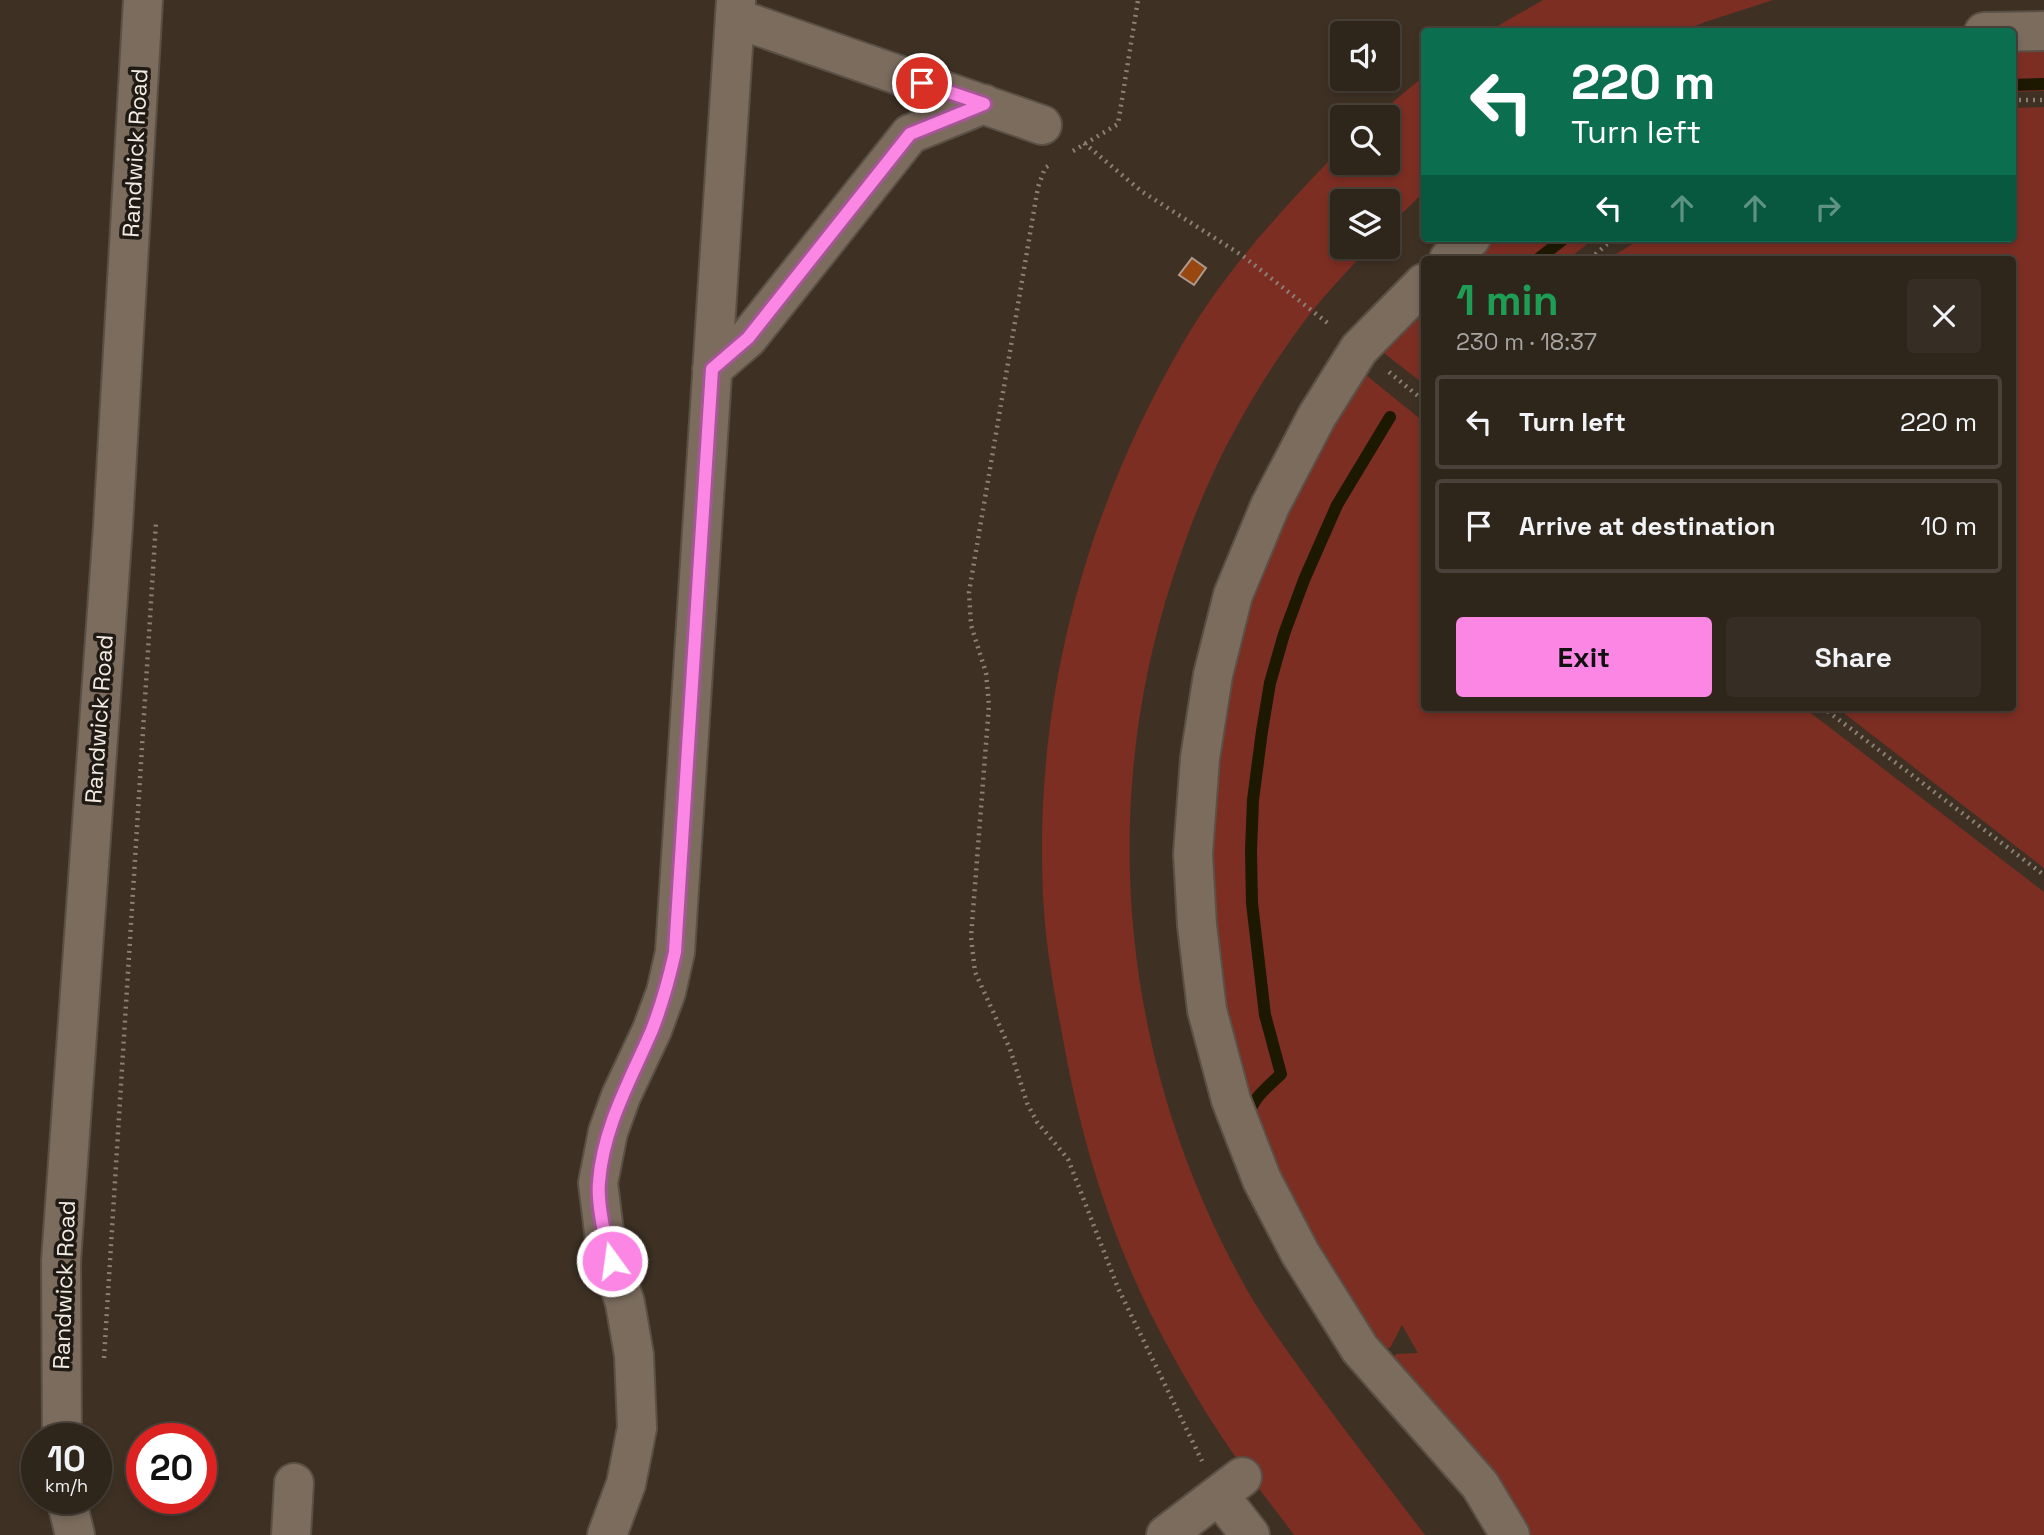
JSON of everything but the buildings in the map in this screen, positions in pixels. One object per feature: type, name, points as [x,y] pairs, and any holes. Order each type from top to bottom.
[{"type":"street","name":"Randwick Road","points":[[62,1423],[61,1261],[112,540],[144,0]]},
{"type":"street","points":[[607,1535],[626,1484],[637,1428],[634,1355],[625,1303],[605,1240],[598,1183],[608,1132],[621,1096],[652,1030],[666,992],[675,952],[735,9],[1042,125]]},
{"type":"street","points":[[2016,31],[2044,31]]},
{"type":"street","points":[[712,369],[748,338],[910,134],[984,104]]},
{"type":"street","points":[[1452,256],[1467,242]]},
{"type":"street","points":[[1421,286],[1359,349],[1317,416],[1270,506],[1233,595],[1213,675],[1200,758],[1193,854],[1197,925],[1207,1010],[1236,1111],[1262,1180],[1300,1253],[1360,1349],[1480,1485],[1510,1535]]},
{"type":"street","points":[[291,1535],[294,1483]]},
{"type":"street","points":[[1166,1535],[1231,1486],[1250,1535]]},
{"type":"street","points":[[69,1514],[75,1535]]},
{"type":"path","points":[[1065,156],[1118,124],[1138,0]]},
{"type":"path","points":[[2016,100],[2044,100]]},
{"type":"path","points":[[1042,125],[1085,144],[1141,191],[1243,256],[1421,399]]},
{"type":"path","points":[[1055,162],[1045,168],[1038,187],[969,592],[971,625],[986,673],[989,705],[971,937],[975,972],[1010,1049],[1027,1102],[1037,1122],[1068,1159],[1118,1288],[1231,1486]]},
{"type":"path","points":[[1593,256],[1611,242]]},
{"type":"path","points":[[104,1362],[156,520]]},
{"type":"path","points":[[1827,711],[2044,875]]},
{"type":"shaded area","points":[[1543,0],[1773,0],[1690,28],[1494,28]]},
{"type":"shaded area","points":[[2016,40],[2044,40],[2044,91],[2016,92]]},
{"type":"shaded area","points":[[1421,79],[1421,195],[1400,215],[1400,189],[1330,189],[1330,259],[1358,259],[1303,323],[1244,413],[1209,481],[1173,577],[1149,666],[1135,755],[1130,845],[1134,935],[1147,1024],[1170,1111],[1201,1196],[1241,1279],[1264,1318],[1322,1399],[1425,1535],[1294,1535],[1245,1471],[1207,1413],[1174,1359],[1145,1302],[1106,1206],[1085,1140],[1069,1073],[1046,931],[1042,821],[1047,749],[1073,609],[1093,540],[1148,407],[1183,343],[1218,290],[1278,216],[1330,160],[1330,175],[1400,175],[1400,105],[1389,105]]},
{"type":"shaded area","points":[[2044,107],[2044,868],[1841,711],[2016,711],[2016,256],[1613,256],[1636,242],[2016,242],[2016,108]]},
{"type":"shaded area","points":[[1482,242],[1590,242],[1572,256],[1467,256]]},
{"type":"shaded area","points":[[1421,300],[1421,382],[1375,346]]},
{"type":"shaded area","points":[[1361,371],[1421,420],[1421,711],[1808,711],[2044,892],[2044,1535],[1522,1535],[1389,1365],[1396,1354],[1418,1353],[1402,1325],[1390,1348],[1376,1348],[1319,1265],[1228,1053],[1204,804],[1239,609]]},
{"type":"waterway","points":[[2016,85],[2044,84]]},
{"type":"waterway","points":[[1542,256],[1560,242]]},
{"type":"waterway","points":[[1249,1116],[1257,1098],[1281,1074],[1265,1015],[1252,903],[1253,800],[1270,683],[1304,580],[1337,505],[1390,417]]},
{"type":"route","points":[[612,1261],[605,1240],[598,1183],[608,1132],[621,1096],[652,1030],[666,992],[675,952],[712,369],[748,338],[910,134],[984,104],[922,83]]}]
